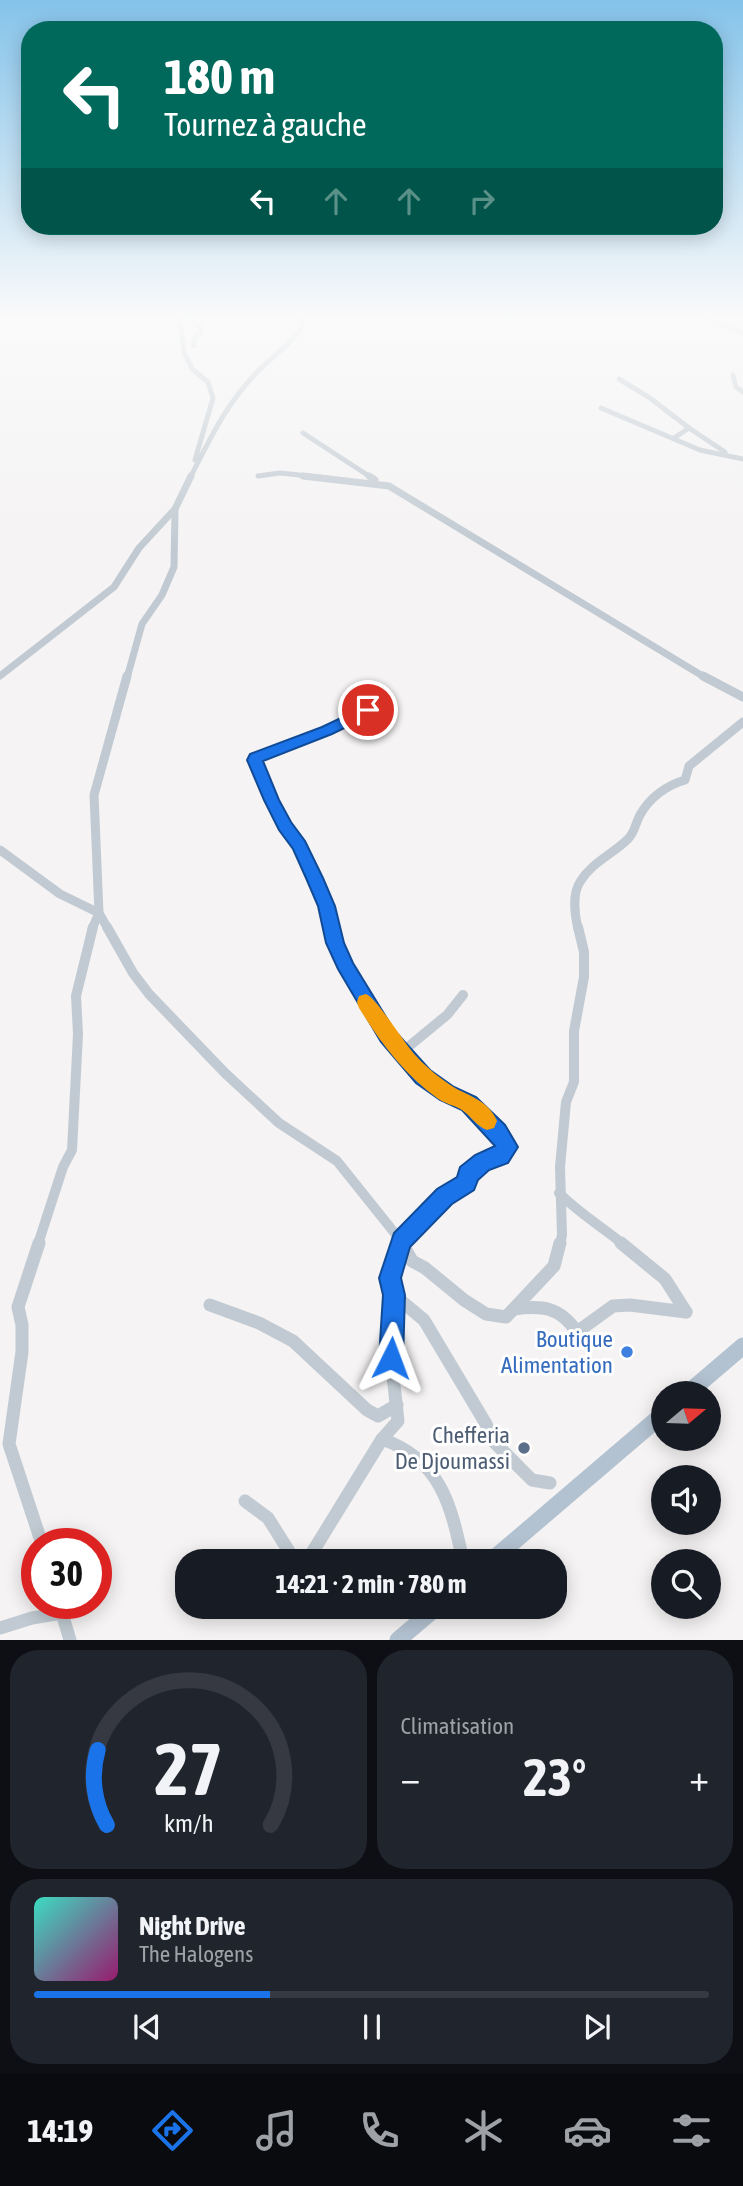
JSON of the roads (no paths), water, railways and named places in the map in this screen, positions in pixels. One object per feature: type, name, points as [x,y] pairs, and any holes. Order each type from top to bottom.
[{"type":"main road","points":[[702,1381],[743,1346]]},
{"type":"main road","points":[[505,1549],[651,1424]]},
{"type":"main road","points":[[398,1640],[423,1619]]},
{"type":"street","points":[[184,491],[212,395]]},
{"type":"street","points":[[0,676],[114,587],[139,548],[175,509],[223,412],[238,395]]},
{"type":"street","points":[[644,395],[689,428],[739,458]]},
{"type":"street","points":[[601,408],[700,450],[739,458]]},
{"type":"street","points":[[674,438],[689,428]]},
{"type":"street","points":[[303,433],[359,471],[389,486],[706,678],[743,697]]},
{"type":"street","points":[[258,476],[279,470],[309,477],[356,478],[389,486]]},
{"type":"street","points":[[37,1528],[9,1444],[22,1352],[22,1325],[18,1307],[63,1167],[72,1150],[78,1034],[76,996],[89,935],[99,913],[94,795],[142,624],[162,596],[174,567],[175,509]]},
{"type":"street","points":[[314,1549],[382,1439],[398,1421],[391,1358],[394,1295],[390,1278],[401,1241],[445,1196],[467,1182],[468,1174],[482,1163],[501,1156],[508,1147],[498,1132],[469,1104],[447,1094],[423,1076],[388,1036],[347,969],[335,943],[327,906],[299,845],[285,826],[272,800],[255,760],[368,710]]},
{"type":"street","points":[[0,850],[80,907],[99,913],[149,994],[225,1073],[279,1123],[337,1161],[358,1183],[401,1241],[413,1262],[426,1268],[433,1277],[478,1310],[499,1319],[506,1317],[554,1266],[557,1258],[563,1222],[559,1193],[564,1113],[574,1082],[574,1031],[583,985],[584,951],[575,915],[578,884],[590,869],[634,832],[640,814],[667,785],[685,780],[689,765],[742,723]]},
{"type":"street","points":[[402,1052],[447,1015],[463,995]]},
{"type":"street","points":[[513,1309],[534,1306],[555,1309],[568,1316],[577,1332],[590,1326],[602,1311],[625,1304],[647,1309],[687,1312],[664,1279],[600,1225],[578,1212],[559,1193]]},
{"type":"street","points":[[394,1295],[424,1320],[492,1440],[532,1480],[550,1483]]},
{"type":"street","points":[[211,1305],[279,1332],[292,1340],[331,1375],[365,1411],[378,1416],[397,1405]]},
{"type":"street","points":[[382,1439],[402,1444],[417,1454],[434,1475],[454,1521],[460,1549]]},
{"type":"street","points":[[244,1501],[256,1505],[287,1549]]},
{"type":"street","points":[[0,1628],[27,1619]]},
{"type":"street","points":[[63,1619],[70,1640]]},
{"type":"place","name":"Boutique Alimentation","points":[[627,1352]]},
{"type":"place","name":"Chefferia De Djoumassi","points":[[524,1448]]}]
